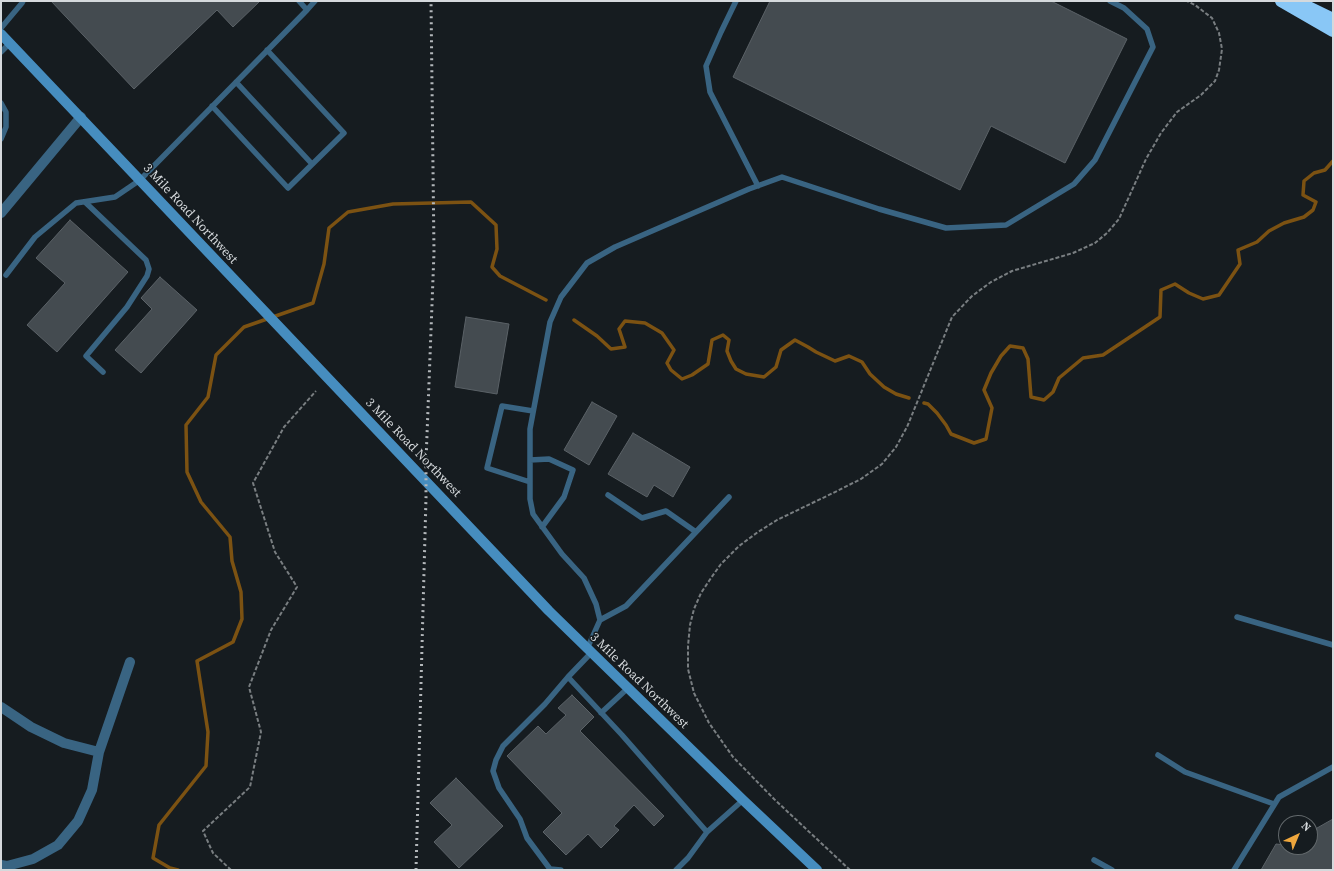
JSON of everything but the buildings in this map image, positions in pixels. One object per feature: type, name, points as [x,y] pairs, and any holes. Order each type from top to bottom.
[{"type":"highway","points":[[1281,1],[1333,31]]},
{"type":"highway","points":[[1296,1],[1333,20]]},
{"type":"main road","name":"3 Mile Road Northwest","points":[[1,34],[589,651],[817,870]]},
{"type":"street","points":[[1,213],[81,117]]},
{"type":"street","points":[[1,865],[7,866],[33,859],[58,845],[78,821],[92,790],[99,752],[130,662]]},
{"type":"street","points":[[1,707],[31,727],[64,743],[99,752]]},
{"type":"lane","points":[[1,28],[23,1]]},
{"type":"lane","points":[[299,1],[307,10]]},
{"type":"lane","points":[[6,274],[35,237],[76,203],[115,197],[140,180],[316,1]]},
{"type":"lane","points":[[736,1],[706,66],[710,92],[758,186]]},
{"type":"lane","points":[[561,870],[550,869],[527,838],[520,819],[499,788],[493,770],[503,746],[545,704],[589,651],[600,620],[596,604],[584,578],[562,554],[533,514],[530,499],[530,429],[550,322],[561,297],[587,263],[615,247],[782,177],[879,209],[946,228],[1006,225],[1074,184],[1095,160],[1153,47],[1147,29],[1124,8],[1110,1]]},
{"type":"lane","points":[[1,52],[10,43]]},
{"type":"lane","points":[[212,106],[288,188],[344,133],[267,50]]},
{"type":"lane","points":[[236,82],[312,164]]},
{"type":"lane","points":[[1,102],[6,112],[6,127],[1,139]]},
{"type":"lane","points":[[85,202],[146,260],[149,269],[147,276],[127,307],[86,356],[103,372]]},
{"type":"lane","points":[[530,482],[487,468],[502,406],[533,411]]},
{"type":"lane","points":[[530,460],[549,459],[573,470],[564,497],[542,526]]},
{"type":"lane","points":[[608,495],[642,518],[666,511],[696,532]]},
{"type":"lane","points":[[600,620],[626,606],[729,498]]},
{"type":"lane","points":[[1237,617],[1333,645]]},
{"type":"lane","points":[[568,677],[602,713],[707,832]]},
{"type":"lane","points":[[602,713],[628,688]]},
{"type":"lane","points":[[1158,755],[1185,772],[1274,804]]},
{"type":"lane","points":[[1234,870],[1279,797],[1333,767]]},
{"type":"lane","points":[[676,870],[688,858],[707,832],[743,800]]},
{"type":"lane","points":[[1094,860],[1112,870]]},
{"type":"path","points":[[850,870],[774,799],[738,762],[709,723],[694,693],[688,669],[688,639],[694,609],[701,593],[711,578],[721,564],[739,546],[777,520],[861,479],[882,464],[896,447],[906,427],[952,317],[972,296],[991,282],[1012,271],[1073,253],[1094,243],[1119,219],[1146,159],[1161,133],[1177,112],[1201,96],[1215,81],[1219,70],[1222,49],[1219,34],[1212,18],[1187,1]]},
{"type":"path","points":[[231,870],[213,853],[203,831],[250,787],[261,732],[249,687],[271,630],[297,588],[275,552],[253,483],[284,427],[316,392]]},
{"type":"waterway","points":[[924,403],[928,404],[937,413],[951,434],[974,443],[986,439],[992,408],[984,390],[991,373],[1001,356],[1010,346],[1023,348],[1028,359],[1031,397],[1044,400],[1053,392],[1059,378],[1083,358],[1103,355],[1160,317],[1161,290],[1175,284],[1189,293],[1203,299],[1219,295],[1240,264],[1238,250],[1257,242],[1269,231],[1284,223],[1304,217],[1313,210],[1316,202],[1303,195],[1304,181],[1314,173],[1325,170],[1333,161]]},
{"type":"waterway","points":[[178,870],[170,868],[153,858],[159,825],[206,766],[208,732],[197,661],[233,642],[242,619],[241,592],[232,561],[230,537],[201,502],[187,472],[186,425],[208,397],[216,355],[244,327],[313,303],[324,264],[329,228],[348,212],[393,204],[471,202],[496,225],[497,249],[492,267],[500,276],[546,300]]},
{"type":"waterway","points":[[574,320],[597,336],[611,349],[625,347],[619,329],[625,321],[645,323],[662,333],[674,350],[667,363],[671,370],[682,379],[692,375],[708,364],[712,340],[723,335],[729,340],[727,351],[736,369],[746,374],[764,377],[776,367],[781,350],[795,340],[835,361],[849,356],[862,362],[870,374],[884,387],[896,394],[909,398]]},
{"type":"railway","points":[[416,870],[426,461],[434,252],[431,1]]}]
